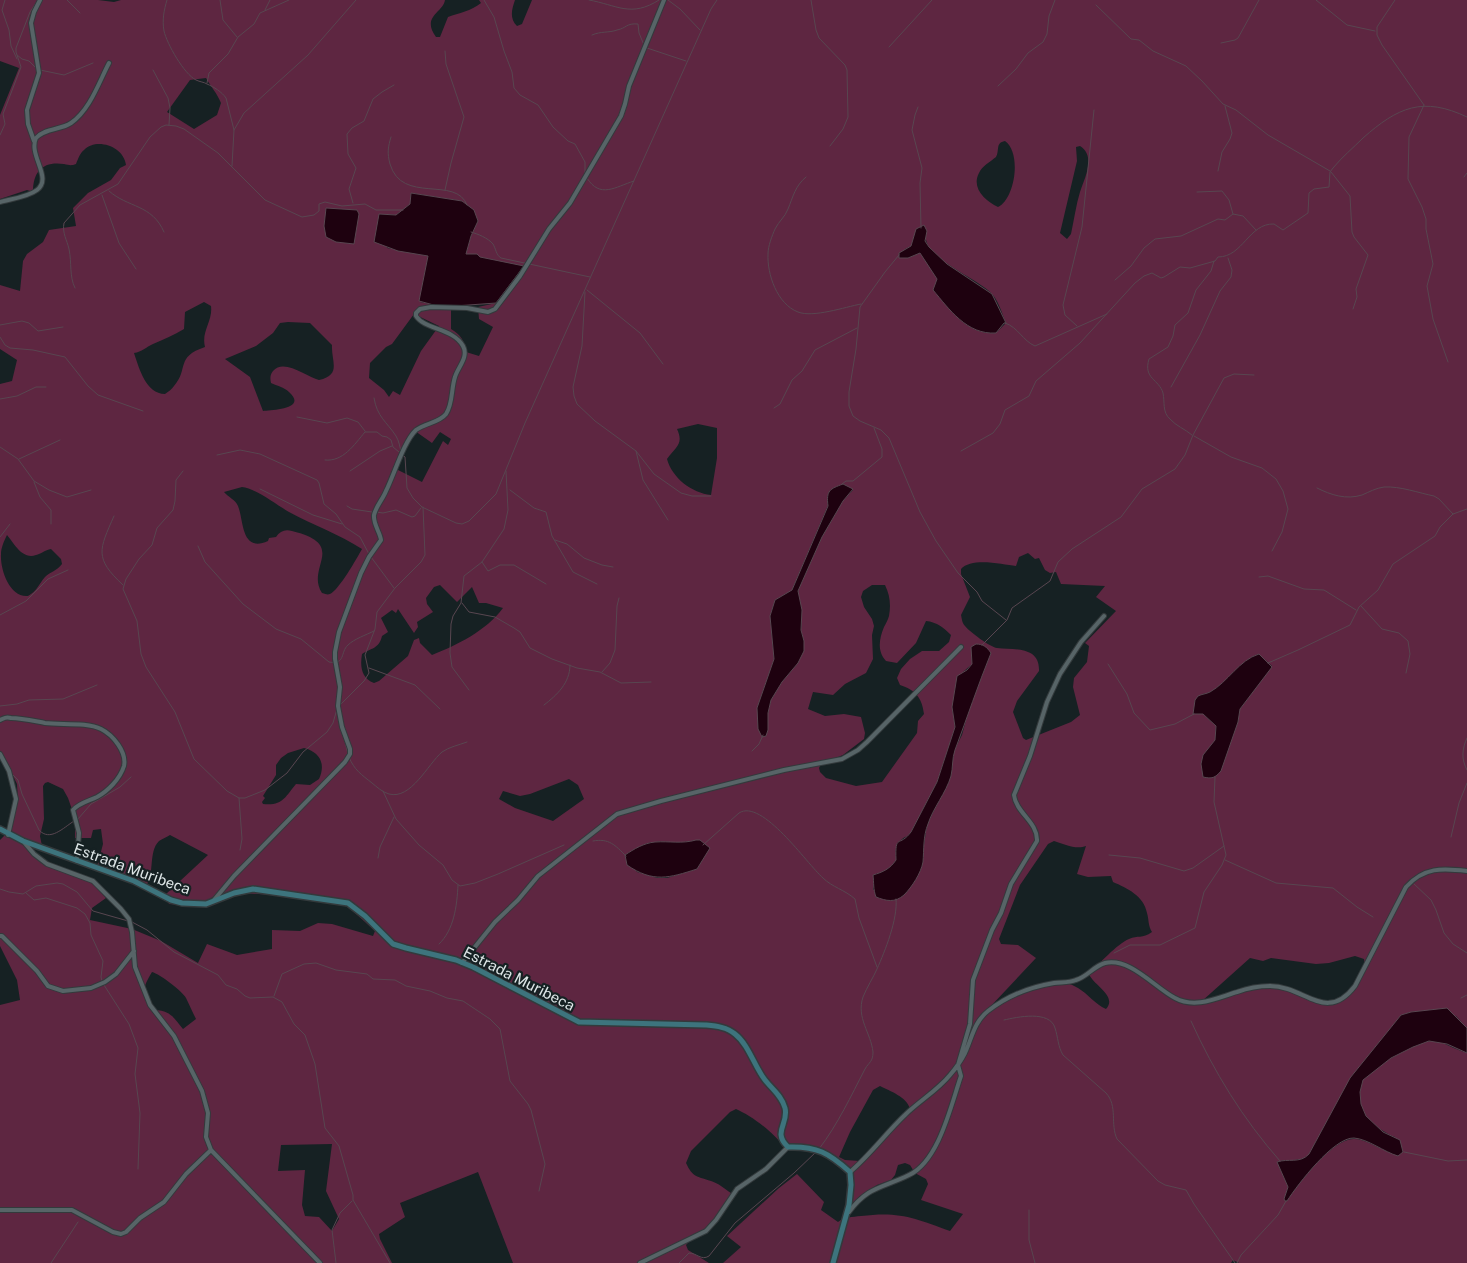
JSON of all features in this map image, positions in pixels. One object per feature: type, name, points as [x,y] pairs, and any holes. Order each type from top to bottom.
[{"type":"street","points":[[0,202],[34,191],[41,186],[43,178],[28,124],[27,110],[39,73],[31,22],[40,0]]},
{"type":"street","points":[[213,902],[234,876],[345,762],[350,754],[338,706],[340,688],[335,659],[339,632],[365,564],[381,540],[374,519],[377,507],[410,437],[419,428],[442,419],[445,415],[449,406],[454,379],[464,358],[464,349],[458,340],[443,330],[420,321],[416,313],[420,309],[431,307],[467,308],[488,312],[492,310],[526,269],[549,229],[578,191],[621,116],[629,86],[664,0]]},
{"type":"street","points":[[34,142],[39,135],[68,125],[80,114],[109,63]]},
{"type":"street","points":[[846,1215],[865,1194],[911,1174],[932,1154],[960,1076],[958,1065],[970,1024],[973,980],[1011,884],[1037,841],[1035,829],[1019,808],[1015,799],[1016,789],[1030,756],[1047,702],[1060,674],[1081,642],[1104,616]]},
{"type":"street","points":[[462,963],[495,922],[518,900],[538,876],[617,814],[784,770],[842,759],[858,750],[867,742],[961,647]]},
{"type":"street","points":[[0,720],[17,718],[91,726],[101,729],[108,734],[120,748],[124,759],[124,767],[114,783],[98,796],[77,806],[73,810],[79,833],[77,861]]},
{"type":"street","points":[[0,754],[8,771],[16,799],[8,835]]},
{"type":"street","name":"Estrada Muribeca","points":[[0,829],[8,835],[23,841],[134,881],[171,900],[192,904],[213,902],[234,893],[253,889],[348,903],[358,910],[393,944],[462,963],[579,1022],[706,1025],[725,1028],[734,1033],[744,1043],[764,1079],[782,1099],[786,1113],[780,1133],[782,1141],[788,1147]]},
{"type":"street","points":[[23,841],[34,854],[47,864],[86,877],[96,884],[129,919],[136,972],[150,1005],[174,1036],[202,1091],[208,1112],[206,1137],[211,1150],[320,1263]]},
{"type":"street","points":[[833,1263],[850,1195],[850,1172],[904,1116],[942,1084],[965,1054],[976,1025],[987,1012],[998,1004],[1015,994],[1031,988],[1077,980],[1107,963],[1116,963],[1138,972],[1176,999],[1189,1002],[1208,1002],[1252,988],[1273,986],[1290,989],[1319,1002],[1334,1003],[1343,999],[1355,986],[1402,894],[1413,879],[1422,874],[1437,870],[1450,869],[1467,872]]},
{"type":"street","points":[[0,936],[13,945],[48,986],[63,992],[91,988],[104,982],[116,974],[134,951]]},
{"type":"street","points":[[640,1263],[706,1231],[737,1190],[766,1169],[788,1147],[819,1149],[850,1172]]},
{"type":"street","points":[[0,1210],[72,1210],[113,1232],[121,1234],[164,1202],[182,1178],[211,1150]]},
{"type":"shaded area","points":[[0,0],[98,0],[114,2],[121,0],[445,0],[432,19],[431,24],[436,37],[440,37],[448,17],[473,8],[481,3],[479,0],[515,0],[512,17],[517,26],[522,24],[532,0],[1467,0],[1467,1028],[1456,1016],[1437,1010],[1411,1012],[1401,1015],[1332,1113],[1309,1154],[1298,1160],[1277,1162],[1288,1187],[1285,1196],[1287,1201],[1317,1163],[1336,1146],[1354,1139],[1362,1140],[1386,1151],[1395,1137],[1372,1122],[1361,1108],[1359,1090],[1366,1076],[1394,1057],[1415,1046],[1431,1041],[1440,1042],[1467,1053],[1467,1263],[1239,1263],[1233,1260],[1231,1263],[723,1263],[741,1247],[727,1236],[797,1174],[824,1202],[821,1210],[838,1222],[846,1218],[886,1214],[916,1219],[950,1231],[963,1214],[921,1200],[928,1184],[926,1179],[915,1173],[910,1165],[905,1163],[898,1165],[895,1175],[891,1180],[877,1185],[860,1196],[847,1208],[849,1175],[831,1157],[799,1147],[786,1151],[764,1127],[736,1109],[730,1112],[691,1151],[686,1163],[696,1176],[716,1183],[731,1193],[717,1221],[686,1245],[688,1250],[709,1263],[513,1263],[478,1172],[400,1203],[405,1217],[379,1234],[392,1263],[0,1263],[0,1005],[20,1000],[17,980],[0,946],[0,840],[10,830],[18,801],[17,784],[6,761],[0,757],[0,384],[12,381],[17,360],[0,349],[0,285],[20,291],[23,261],[27,254],[43,242],[49,230],[76,226],[73,208],[88,193],[111,180],[120,168],[126,165],[120,153],[115,149],[102,144],[96,144],[89,146],[83,151],[76,164],[50,164],[41,169],[35,178],[33,192],[27,190],[0,199],[0,115],[19,68],[0,61]],"holes":[[[206,78],[221,103],[217,115],[194,129],[167,112],[190,80]],[[1005,141],[1010,147],[1015,165],[1009,195],[998,207],[984,198],[977,184],[980,171],[996,157],[1000,143]],[[1080,146],[1087,155],[1088,167],[1071,234],[1067,239],[1060,233],[1077,161],[1076,147]],[[411,193],[462,201],[478,221],[466,254],[472,255],[496,303],[478,307],[479,319],[493,327],[479,356],[466,352],[462,338],[451,329],[451,308],[420,302],[428,256],[387,248],[379,214],[396,215],[410,204]],[[926,235],[927,244],[933,252],[993,295],[1006,323],[996,333],[986,333],[968,326],[953,313],[934,290],[938,279],[920,253],[908,258],[905,249],[911,246],[913,240]],[[204,302],[211,306],[204,341],[205,347],[186,359],[181,374],[172,388],[165,394],[158,393],[144,379],[134,353],[184,329],[185,312]],[[414,314],[439,326],[421,351],[400,395],[393,391],[389,397],[384,390],[369,378],[370,363],[386,347],[392,344]],[[280,323],[310,323],[332,345],[334,367],[331,375],[319,380],[289,367],[283,366],[273,371],[270,378],[271,383],[287,390],[294,398],[294,402],[286,408],[263,411],[250,377],[225,359],[256,346],[273,333]],[[698,424],[717,428],[717,458],[711,495],[690,488],[673,472],[667,459],[680,438],[677,429]],[[415,431],[432,443],[440,432],[451,439],[448,445],[443,441],[422,482],[396,469]],[[843,484],[853,490],[843,501],[822,537],[798,591],[802,617],[801,630],[804,641],[798,663],[782,682],[771,700],[768,713],[768,730],[757,708],[774,659],[770,616],[775,600],[792,590],[828,505],[828,494]],[[242,487],[253,490],[289,512],[362,549],[338,587],[330,594],[322,593],[318,583],[322,550],[318,543],[309,537],[287,530],[281,532],[276,537],[269,538],[268,541],[259,544],[253,543],[245,534],[240,512],[234,500],[224,492]],[[7,535],[19,550],[27,555],[36,555],[51,549],[61,559],[62,564],[45,577],[36,590],[28,596],[16,593],[7,582],[2,568],[1,552]],[[1028,553],[1035,559],[1039,558],[1045,570],[1050,573],[1056,572],[1061,584],[1105,586],[1096,597],[1116,611],[1085,643],[1089,646],[1087,662],[1074,678],[1073,687],[1080,715],[1071,722],[1026,740],[1023,738],[1013,712],[1017,701],[1039,671],[1035,657],[1025,651],[997,648],[990,645],[965,626],[961,615],[970,597],[961,574],[961,569],[972,563],[987,562],[1016,566],[1019,557]],[[440,585],[457,602],[472,587],[479,603],[503,608],[480,630],[461,642],[432,655],[420,643],[419,638],[414,640],[408,656],[379,681],[374,683],[366,678],[361,667],[362,654],[377,646],[382,636],[388,632],[381,618],[392,610],[396,613],[398,609],[414,633],[418,627],[417,622],[433,612],[427,604],[426,598],[434,587]],[[872,585],[885,585],[889,596],[890,612],[881,636],[880,649],[886,661],[897,663],[916,643],[926,621],[940,626],[951,635],[949,642],[939,651],[922,651],[910,659],[901,669],[897,678],[900,685],[914,692],[922,703],[924,714],[918,721],[917,733],[882,782],[856,786],[826,778],[819,768],[821,764],[843,755],[864,739],[865,733],[861,717],[844,714],[825,716],[808,709],[813,692],[833,695],[845,684],[866,673],[873,659],[872,635],[874,626],[861,597],[863,591]],[[991,653],[970,706],[962,735],[954,751],[951,776],[927,825],[923,863],[873,890],[873,875],[886,870],[896,860],[897,844],[911,832],[937,782],[955,727],[952,707],[963,672],[972,664],[973,655]],[[1259,654],[1272,666],[1240,709],[1238,722],[1230,742],[1215,740],[1216,726],[1203,714],[1202,694],[1216,688],[1251,657]],[[304,748],[314,752],[322,764],[319,779],[310,785],[296,784],[283,800],[275,804],[263,804],[262,802],[265,798],[263,796],[276,775],[276,765],[281,758],[288,753]],[[569,779],[578,785],[584,799],[553,821],[515,808],[499,799],[503,791],[520,796]],[[48,782],[63,789],[68,798],[75,818],[75,838],[91,838],[93,830],[101,829],[103,844],[97,867],[146,886],[149,881],[152,857],[156,846],[159,841],[170,835],[208,855],[165,895],[169,904],[195,906],[212,904],[242,893],[290,896],[344,903],[375,931],[373,936],[332,924],[318,923],[300,931],[272,930],[272,949],[237,955],[207,944],[198,963],[161,941],[132,929],[90,920],[92,908],[106,898],[87,877],[46,865],[29,851],[31,846],[42,846],[40,836],[44,819],[43,786]],[[696,840],[706,853],[697,869],[667,878],[657,878],[637,872],[625,855],[647,843]],[[1054,841],[1074,847],[1086,846],[1077,874],[1088,877],[1111,876],[1113,882],[1134,893],[1145,907],[1152,932],[1132,938],[1119,945],[1089,974],[1107,995],[1109,1004],[1106,1009],[1078,988],[1056,981],[1044,982],[1022,990],[990,1007],[1036,958],[1018,945],[1001,944],[999,939],[1020,885],[1048,844]],[[1355,956],[1364,959],[1365,965],[1360,977],[1345,997],[1329,1003],[1277,987],[1253,988],[1202,1001],[1250,958],[1263,961],[1271,958],[1316,964],[1329,963]],[[152,972],[156,973],[184,995],[196,1019],[183,1029],[169,1014],[155,1010],[145,991]],[[880,1086],[898,1095],[905,1101],[910,1109],[860,1161],[845,1160],[839,1157],[850,1132],[873,1090]],[[332,1144],[326,1191],[339,1219],[332,1231],[319,1217],[305,1216],[302,1205],[305,1170],[278,1171],[281,1145]]]},
{"type":"shaded area","points":[[411,193],[462,201],[474,210],[478,221],[466,254],[477,254],[480,257],[524,266],[496,303],[441,307],[419,301],[428,256],[398,251],[374,242],[379,214],[396,215],[410,204]]},
{"type":"shaded area","points":[[326,208],[357,210],[359,214],[354,244],[336,242],[326,237],[324,226]]},
{"type":"shaded area","points":[[924,225],[927,231],[925,241],[929,247],[947,264],[992,294],[1006,323],[996,333],[976,330],[952,312],[933,290],[937,279],[920,253],[908,258],[899,258],[899,253],[911,246],[916,229]]},
{"type":"shaded area","points":[[843,484],[853,489],[843,501],[822,537],[798,591],[802,610],[801,630],[804,651],[798,663],[782,682],[771,700],[768,713],[768,730],[766,736],[762,737],[758,729],[757,708],[774,659],[770,616],[775,600],[792,590],[828,506],[828,493]]},
{"type":"shaded area","points":[[976,644],[985,646],[991,653],[953,756],[952,773],[949,782],[926,829],[923,862],[920,871],[916,880],[901,898],[890,900],[876,897],[873,875],[886,870],[896,860],[897,843],[911,832],[937,782],[955,727],[952,707],[957,676],[967,670],[972,664],[971,647]]},
{"type":"shaded area","points":[[1259,654],[1272,667],[1240,709],[1238,722],[1221,771],[1213,777],[1203,777],[1201,764],[1203,755],[1215,740],[1216,726],[1203,714],[1193,714],[1195,700],[1198,696],[1216,688],[1245,661]]},
{"type":"shaded area","points":[[700,840],[710,848],[697,869],[678,875],[653,877],[636,871],[627,865],[625,855],[643,845],[655,842]]},
{"type":"shaded area","points":[[1447,1008],[1467,1028],[1467,1053],[1447,1044],[1429,1041],[1391,1058],[1363,1080],[1360,1092],[1361,1104],[1366,1116],[1383,1132],[1400,1140],[1403,1152],[1398,1156],[1359,1139],[1346,1140],[1337,1145],[1317,1163],[1287,1201],[1285,1201],[1288,1187],[1277,1162],[1302,1159],[1309,1154],[1350,1078],[1401,1015]]},
{"type":"waterway","points":[[5,0],[2,10],[9,30],[11,46],[17,59]]},
{"type":"waterway","points":[[0,135],[5,124],[3,114],[21,67],[16,48],[30,12],[38,0]]},
{"type":"waterway","points":[[67,0],[80,13]]},
{"type":"waterway","points":[[167,0],[163,23],[164,31],[177,58],[191,77],[215,88],[226,98],[234,130],[232,166]]},
{"type":"waterway","points":[[220,0],[223,20],[237,37]]},
{"type":"waterway","points":[[265,10],[270,0]]},
{"type":"waterway","points":[[207,83],[209,73],[228,54],[238,37],[254,24],[260,13],[289,0]]},
{"type":"waterway","points":[[234,130],[244,113],[308,55],[356,0]]},
{"type":"waterway","points":[[484,0],[494,17],[512,72],[514,88],[520,95],[538,105],[553,127],[568,141],[575,144],[585,162],[585,175]]},
{"type":"waterway","points":[[589,0],[624,9],[640,8],[659,0]]},
{"type":"waterway","points":[[668,0],[680,9],[700,30]]},
{"type":"waterway","points":[[365,432],[377,432],[387,437],[391,440],[393,447],[405,457],[407,488],[422,507],[462,524],[469,521],[496,494],[525,423],[711,9],[717,0]]},
{"type":"waterway","points":[[811,0],[819,38],[845,65],[847,70],[848,117],[843,129],[830,146]]},
{"type":"waterway","points":[[889,47],[932,0]]},
{"type":"waterway","points":[[998,86],[1016,69],[1028,53],[1043,42],[1047,34],[1049,16],[1055,0]]},
{"type":"waterway","points":[[1221,43],[1238,38],[1259,0]]},
{"type":"waterway","points":[[1316,0],[1347,25],[1375,31]]},
{"type":"waterway","points":[[1395,0],[1377,27],[1377,35],[1424,105]]},
{"type":"waterway","points":[[1096,5],[1131,39],[1139,40],[1153,51],[1186,66],[1223,104],[1236,110],[1268,135],[1330,171]]},
{"type":"waterway","points":[[592,35],[614,31],[631,24],[638,24],[639,33],[644,45]]},
{"type":"waterway","points":[[647,48],[686,61]]},
{"type":"waterway","points":[[445,51],[446,64],[464,117],[445,190]]},
{"type":"waterway","points":[[17,55],[29,61],[36,68]]},
{"type":"waterway","points":[[40,70],[64,75],[93,63]]},
{"type":"waterway","points":[[153,70],[168,98],[170,108],[169,125]]},
{"type":"waterway","points":[[353,203],[349,189],[356,168],[348,154],[347,134],[352,128],[364,121],[373,99],[394,85]]},
{"type":"waterway","points":[[1424,105],[1409,137],[1408,179],[1426,219],[1426,229],[1433,264],[1427,286],[1433,319],[1448,362]]},
{"type":"waterway","points":[[1218,171],[1222,152],[1232,133],[1225,106]]},
{"type":"waterway","points":[[961,451],[993,433],[1000,424],[1005,410],[1029,396],[1036,381],[1080,343],[1135,283],[1144,276],[1152,273],[1161,278],[1180,267],[1190,268],[1215,261],[1218,257],[1227,256],[1265,225],[1274,224],[1283,230],[1308,213],[1309,193],[1314,189],[1329,187],[1330,172],[1340,160],[1376,127],[1400,112],[1424,106],[1437,107],[1467,117]]},
{"type":"waterway","points":[[918,107],[912,130],[922,168],[920,183],[921,228]]},
{"type":"waterway","points":[[1077,326],[1065,315],[1063,305],[1082,227],[1094,110]]},
{"type":"waterway","points":[[75,288],[72,279],[69,249],[64,233],[64,223],[80,205],[118,184],[150,137],[166,125],[184,129],[218,153],[265,200],[302,217],[314,215],[319,211],[319,204],[325,202],[342,206],[365,204],[376,210],[403,210]]},
{"type":"waterway","points":[[391,137],[388,157],[396,176],[406,183],[417,187],[452,192],[461,196],[467,205]]},
{"type":"waterway","points":[[1331,172],[1350,196],[1352,232],[1368,255],[1356,289],[1357,297],[1353,309]]},
{"type":"waterway","points":[[1464,177],[1467,173]]},
{"type":"waterway","points":[[806,177],[797,188],[787,212],[775,229],[769,244],[769,270],[775,287],[784,302],[791,308],[804,314],[820,313],[861,304]]},
{"type":"waterway","points":[[587,178],[597,188],[603,190],[634,181]]},
{"type":"waterway","points":[[109,191],[153,216],[164,232]]},
{"type":"waterway","points":[[1197,192],[1222,191],[1229,200],[1233,214]]},
{"type":"waterway","points":[[102,195],[119,243],[136,269]]},
{"type":"waterway","points":[[1115,280],[1131,266],[1144,248],[1155,239],[1181,236],[1218,219],[1225,220],[1233,214],[1243,216],[1256,230]]},
{"type":"waterway","points":[[471,232],[491,242],[501,258],[590,277]]},
{"type":"waterway","points":[[899,255],[860,307],[849,392],[849,406],[853,416],[881,430],[889,438],[920,512],[936,541],[958,573],[977,592],[982,601],[1006,620]]},
{"type":"waterway","points":[[1171,387],[1200,335],[1220,291],[1231,277],[1232,270],[1228,258]]},
{"type":"waterway","points":[[1192,435],[1175,424],[1167,416],[1163,393],[1150,375],[1148,366],[1149,359],[1168,347],[1175,325],[1188,313],[1196,290],[1211,271],[1214,261]]},
{"type":"waterway","points":[[587,290],[640,333],[663,364]]},
{"type":"waterway","points":[[585,292],[582,346],[573,387],[577,404],[595,421],[636,451],[654,474],[681,493],[692,496],[711,496]]},
{"type":"waterway","points":[[1005,323],[1035,346],[1107,314]]},
{"type":"waterway","points":[[0,325],[22,321],[29,323],[38,331],[63,327]]},
{"type":"waterway","points":[[774,408],[780,404],[792,380],[802,371],[815,350],[857,328]]},
{"type":"waterway","points":[[0,337],[5,345],[10,348],[33,350],[65,357],[88,386],[98,395],[143,411]]},
{"type":"waterway","points":[[982,645],[1007,620],[1012,608],[1050,581],[1058,562],[1072,549],[1121,517],[1142,489],[1175,469],[1185,455],[1193,435],[1224,378],[1234,374],[1254,375]]},
{"type":"waterway","points":[[0,399],[17,396],[36,387],[46,387]]},
{"type":"waterway","points":[[374,398],[380,415],[397,438],[401,452]]},
{"type":"waterway","points":[[297,417],[327,423],[347,418],[358,422],[365,431]]},
{"type":"waterway","points":[[842,484],[846,481],[853,481],[882,457],[882,449],[874,428]]},
{"type":"waterway","points":[[325,460],[331,460],[343,455],[365,432]]},
{"type":"waterway","points":[[1194,436],[1231,457],[1262,468],[1276,479],[1283,491],[1288,509],[1282,532],[1272,551]]},
{"type":"waterway","points":[[19,459],[60,440]]},
{"type":"waterway","points":[[350,471],[380,451],[392,446]]},
{"type":"waterway","points":[[0,447],[18,459],[34,481],[49,490],[67,497],[91,490]]},
{"type":"waterway","points":[[217,455],[240,450],[260,454],[317,480],[324,504],[336,514],[345,527],[360,537],[369,554]]},
{"type":"waterway","points":[[636,451],[643,480],[668,520]]},
{"type":"waterway","points":[[183,471],[176,480],[173,510],[157,528],[152,545],[139,559],[126,579],[123,589],[137,621],[141,654],[146,667],[175,712],[194,759],[227,791],[239,798],[245,798],[265,790],[287,773],[303,752],[327,732],[333,723],[337,709]]},
{"type":"waterway","points":[[469,690],[452,667],[450,653],[451,624],[453,616],[461,603],[464,576],[482,562],[504,529],[508,510],[506,471]]},
{"type":"waterway","points":[[34,482],[40,497],[51,510],[51,524]]},
{"type":"waterway","points":[[1317,488],[1333,495],[1344,497],[1362,495],[1384,487],[1403,489],[1434,496],[1453,514]]},
{"type":"waterway","points":[[260,489],[313,515],[342,524]]},
{"type":"waterway","points":[[510,490],[534,508],[546,512],[552,536],[573,572],[597,584]]},
{"type":"waterway","points":[[347,506],[352,509],[372,512]]},
{"type":"waterway","points":[[339,706],[364,681],[369,673],[365,655],[375,629],[377,612],[395,588],[421,562],[425,555],[423,507]]},
{"type":"waterway","points":[[376,512],[383,513],[396,510],[412,517],[421,508]]},
{"type":"waterway","points":[[1268,663],[1350,625],[1359,607],[1378,590],[1393,564],[1435,536],[1440,527],[1453,514],[1467,509]]},
{"type":"waterway","points":[[114,516],[105,537],[102,553],[107,568],[123,585]]},
{"type":"waterway","points":[[0,537],[10,524]]},
{"type":"waterway","points":[[555,540],[567,544],[584,558],[613,567]]},
{"type":"waterway","points":[[198,546],[205,562],[243,604],[276,629],[301,639],[329,662],[338,662],[351,643],[374,631]]},
{"type":"waterway","points":[[371,557],[394,588]]},
{"type":"waterway","points":[[482,562],[488,571],[500,565],[514,565],[546,584]]},
{"type":"waterway","points":[[0,615],[26,601],[48,579],[68,570]]},
{"type":"waterway","points":[[1259,577],[1268,576],[1304,589],[1324,590],[1356,610]]},
{"type":"waterway","points":[[602,672],[610,663],[615,650],[619,598]]},
{"type":"waterway","points":[[462,603],[469,612],[495,617],[514,628],[520,632],[530,648],[552,659],[577,668],[600,672],[621,683],[651,682]]},
{"type":"waterway","points":[[1361,606],[1382,629],[1399,633],[1408,641],[1410,654],[1406,673]]},
{"type":"waterway","points":[[1108,664],[1127,694],[1134,713],[1150,730],[1175,724],[1194,714]]},
{"type":"waterway","points":[[544,705],[558,693],[565,683],[570,665]]},
{"type":"waterway","points":[[369,668],[415,685],[440,709]]},
{"type":"waterway","points":[[0,706],[29,700],[63,699],[97,685]]},
{"type":"waterway","points":[[343,733],[348,754]]},
{"type":"waterway","points":[[752,751],[759,744],[763,735]]},
{"type":"waterway","points":[[1467,738],[1463,754],[1467,770]]},
{"type":"waterway","points":[[349,757],[359,772],[378,788],[389,794],[397,794],[405,792],[412,787],[442,752],[467,742]]},
{"type":"waterway","points":[[11,773],[18,780],[22,794],[39,830],[48,835],[56,833],[74,821]]},
{"type":"waterway","points":[[78,819],[91,804],[120,787],[131,777]]},
{"type":"waterway","points":[[1114,953],[1130,945],[1160,945],[1195,928],[1204,892],[1222,865],[1226,855],[1214,802],[1215,777]]},
{"type":"waterway","points":[[1451,837],[1459,803],[1467,783]]},
{"type":"waterway","points":[[383,791],[396,819],[419,845],[443,865],[452,880],[460,886],[475,883],[498,874],[564,845]]},
{"type":"waterway","points":[[239,798],[242,839],[240,850]]},
{"type":"waterway","points":[[703,845],[739,813],[749,811],[760,815],[784,835],[823,878],[855,899],[859,918],[877,967]]},
{"type":"waterway","points":[[378,858],[380,847],[394,817]]},
{"type":"waterway","points":[[593,841],[599,840],[611,843],[626,856]]},
{"type":"waterway","points":[[1109,855],[1140,858],[1184,871],[1193,868],[1224,846]]},
{"type":"waterway","points":[[1225,860],[1276,883],[1333,888],[1373,917]]},
{"type":"waterway","points":[[1413,883],[1431,900],[1444,933],[1453,944],[1467,953]]},
{"type":"waterway","points":[[0,889],[23,894],[36,886],[63,884],[77,892],[93,911],[128,921]]},
{"type":"waterway","points":[[439,944],[451,925],[456,909],[458,885]]},
{"type":"waterway","points":[[26,893],[34,900],[46,898],[77,908],[85,914],[90,923],[91,935],[103,961],[102,981]]},
{"type":"waterway","points":[[819,1149],[838,1120],[872,1058],[872,1045],[861,1012],[861,1005],[890,935],[895,916],[896,899]]},
{"type":"waterway","points":[[132,922],[147,930],[174,952],[218,975],[226,985],[237,989],[245,996],[250,998],[273,997],[282,1002],[294,1024],[305,1035],[315,1064],[325,1128],[339,1146],[353,1200],[390,1263]]},
{"type":"waterway","points":[[274,996],[282,974],[304,964],[316,963],[336,970],[367,974],[373,979],[395,980],[406,986],[463,1001],[490,1019],[500,1029],[510,1081],[531,1110],[545,1164],[539,1191]]},
{"type":"waterway","points":[[104,985],[129,1024],[138,1048],[135,1074],[140,1113],[138,1169]]},
{"type":"waterway","points":[[1461,998],[1467,995]]},
{"type":"waterway","points":[[1004,1020],[1032,1016],[1052,1022],[1063,1055],[1110,1098],[1117,1139],[1158,1181],[1165,1185],[1186,1190],[1235,1263]]},
{"type":"waterway","points":[[1191,1021],[1209,1058],[1230,1094],[1254,1129],[1280,1161]]},
{"type":"waterway","points":[[679,1263],[689,1253],[704,1258],[709,1256],[735,1223],[816,1152]]},
{"type":"waterway","points":[[1404,1152],[1448,1161],[1467,1160]]},
{"type":"waterway","points":[[336,1263],[332,1230],[340,1213],[352,1201]]},
{"type":"waterway","points":[[1237,1263],[1241,1255],[1278,1215],[1286,1201]]},
{"type":"waterway","points":[[1029,1210],[1029,1240],[1035,1263]]},
{"type":"waterway","points":[[51,1263],[78,1222]]}]
